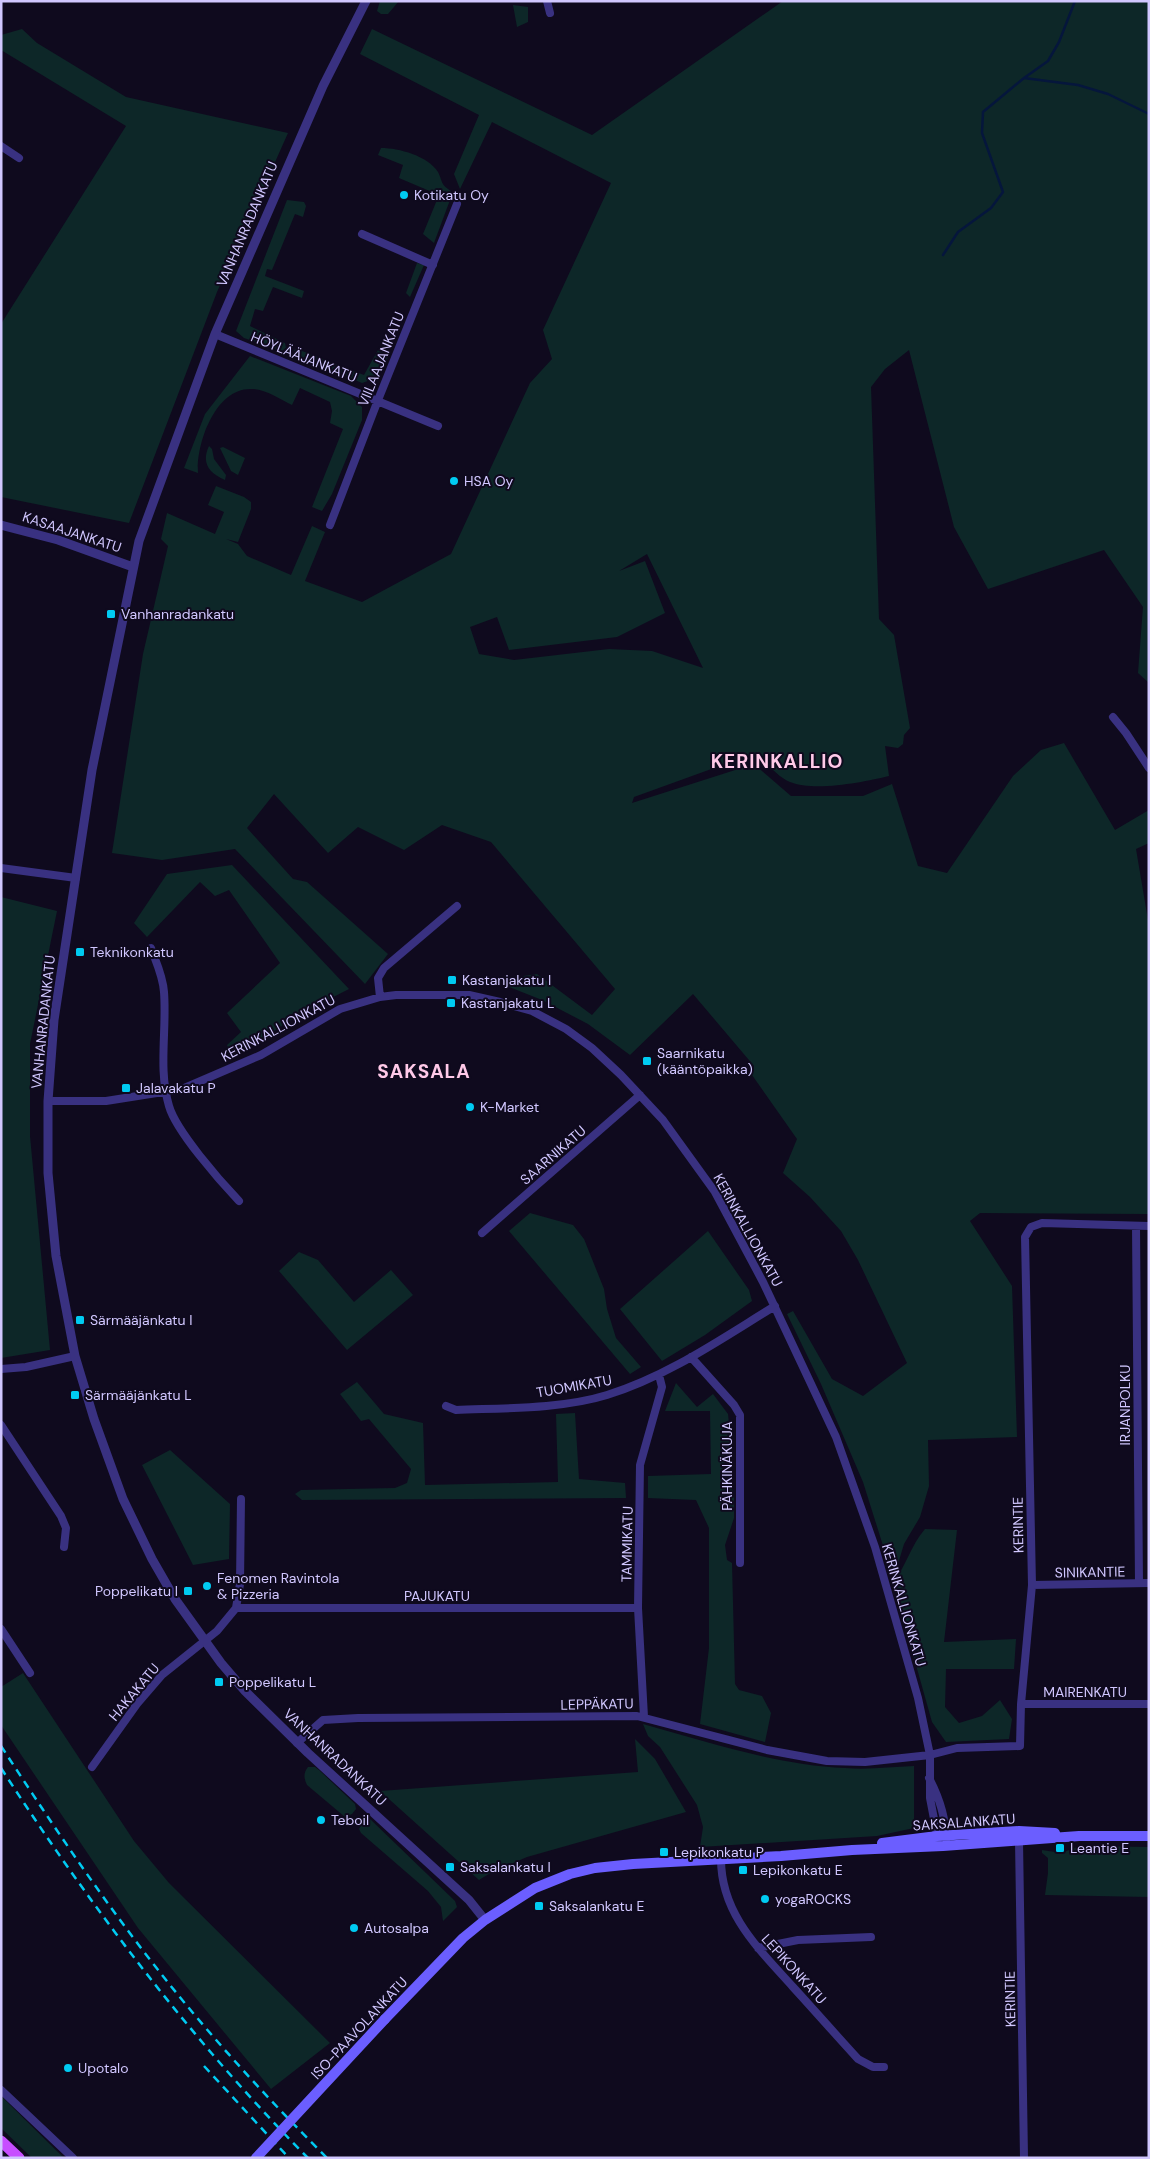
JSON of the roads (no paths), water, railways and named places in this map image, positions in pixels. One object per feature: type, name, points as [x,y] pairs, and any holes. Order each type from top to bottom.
[{"type":"main road","name":"SAKSALANKATU","points":[[852,1850],[942,1836],[1034,1831],[1080,1836]]},
{"type":"main road","name":"SAKSALANKATU","points":[[485,1920],[535,1888],[570,1874],[595,1868],[1080,1836],[1149,1836]]},
{"type":"main road","name":"ISO-PAAVOLANKATU","points":[[256,2158],[451,1950],[485,1920]]},
{"type":"main road","points":[[1,2141],[19,2158]]},
{"type":"street","name":"VANHANRADANKATU","points":[[366,1],[322,86],[215,334],[140,541],[133,567],[92,770],[54,1020],[48,1101],[48,1173],[53,1232],[61,1286],[75,1356],[94,1419],[122,1499],[152,1559],[175,1599],[221,1663],[245,1691],[297,1743],[470,1900],[485,1920]]},
{"type":"street","points":[[547,1],[550,14]]},
{"type":"street","points":[[1,146],[19,158]]},
{"type":"street","name":"VIILAAJANKATU","points":[[330,525],[457,204]]},
{"type":"street","points":[[362,234],[433,265]]},
{"type":"street","name":"HÖYLÄÄJANKATU","points":[[215,334],[438,426]]},
{"type":"street","name":"KASAAJANKATU","points":[[1,526],[58,540],[133,567]]},
{"type":"street","points":[[1113,717],[1149,768]]},
{"type":"street","points":[[1,868],[76,878]]},
{"type":"street","points":[[380,997],[378,978],[384,968],[457,906]]},
{"type":"street","points":[[151,948],[160,973],[164,992],[164,1080],[173,1116],[184,1134],[239,1201]]},
{"type":"street","name":"KERINKALLIONKATU","points":[[48,1101],[106,1101],[182,1089],[261,1055],[340,1009],[380,997],[411,994],[469,995],[532,1011],[566,1029],[592,1048],[663,1120],[715,1192],[775,1306],[836,1437],[875,1546],[918,1698],[930,1755],[929,1778],[939,1798],[942,1836]]},
{"type":"street","name":"SAARNIKATU","points":[[482,1233],[640,1095]]},
{"type":"street","name":"KERINTIE","points":[[930,1755],[957,1748],[1020,1746],[1021,1704],[1032,1585],[1025,1236],[1032,1227],[1042,1223],[1136,1226]]},
{"type":"street","points":[[1136,1226],[1149,1226]]},
{"type":"street","name":"IRJANPOLKU","points":[[1136,1226],[1139,1584]]},
{"type":"street","name":"TUOMIKATU","points":[[446,1406],[456,1410],[550,1405],[605,1396],[659,1375],[775,1306]]},
{"type":"street","points":[[1,1369],[26,1367],[75,1356]]},
{"type":"street","name":"PÄHKINÄKUJA","points":[[690,1357],[734,1405],[740,1416],[740,1563]]},
{"type":"street","name":"TAMMIKATU","points":[[644,1716],[638,1608],[640,1465],[662,1388],[659,1375]]},
{"type":"street","points":[[1,1424],[61,1516],[66,1528],[64,1546]]},
{"type":"street","points":[[236,1608],[240,1584],[241,1499]]},
{"type":"street","name":"SINIKANTIE","points":[[1032,1585],[1149,1583]]},
{"type":"street","name":"HAKAKATU","points":[[92,1767],[137,1704],[162,1675],[222,1625],[236,1608]]},
{"type":"street","name":"PAJUKATU","points":[[236,1608],[638,1608]]},
{"type":"street","points":[[1,1629],[30,1673]]},
{"type":"street","name":"MAIRENKATU","points":[[1021,1704],[1149,1704]]},
{"type":"street","name":"LEPPÄKATU","points":[[297,1743],[323,1720],[358,1718],[644,1716],[747,1745],[827,1761],[865,1762],[930,1755]]},
{"type":"street","points":[[942,1836],[946,1842],[942,1846]]},
{"type":"street","name":"KERINTIE","points":[[1019,1841],[1024,2158]]},
{"type":"street","name":"LEPIKONKATU","points":[[722,1859],[722,1874],[729,1903],[738,1920],[758,1948],[858,2059],[873,2067],[884,2067]]},
{"type":"street","points":[[758,1948],[798,1940],[871,1937]]},
{"type":"street","points":[[1,2090],[73,2158]]},
{"type":"waterway","points":[[943,255],[958,232],[991,208],[1003,192],[982,133],[983,112],[1048,61],[1059,42],[1075,1]]},
{"type":"waterway","points":[[1024,78],[1078,85],[1108,94],[1149,114]]},
{"type":"railway","points":[[1,1746],[76,1858],[155,1966],[238,2065],[327,2158]]},
{"type":"railway","points":[[1,1768],[70,1871],[144,1971],[223,2067],[308,2158]]},
{"type":"railway","points":[[204,2066],[289,2158]]},
{"type":"place","name":"Kotikatu Oy","points":[[404,195]]},
{"type":"place","name":"HSA Oy","points":[[454,481]]},
{"type":"place","name":"Vanhanradankatu","points":[[111,614]]},
{"type":"place","name":"Teknikonkatu","points":[[80,952]]},
{"type":"place","name":"Kastanjakatu I","points":[[452,980]]},
{"type":"place","name":"Kastanjakatu L","points":[[451,1003]]},
{"type":"place","name":"Saarnikatu (kääntöpaikka)","points":[[647,1061]]},
{"type":"place","name":"Jalavakatu P","points":[[126,1088]]},
{"type":"place","name":"K-Market","points":[[470,1107]]},
{"type":"place","name":"Särmääjänkatu I","points":[[80,1320]]},
{"type":"place","name":"Särmääjänkatu L","points":[[75,1395]]},
{"type":"place","name":"Fenomen Ravintola & Pizzeria","points":[[207,1586]]},
{"type":"place","name":"Poppelikatu I","points":[[188,1591]]},
{"type":"place","name":"Poppelikatu L","points":[[219,1682]]},
{"type":"place","name":"Teboil","points":[[321,1820]]},
{"type":"place","name":"Leantie E","points":[[1060,1848]]},
{"type":"place","name":"Lepikonkatu P","points":[[664,1852]]},
{"type":"place","name":"Saksalankatu I","points":[[450,1867]]},
{"type":"place","name":"Lepikonkatu E","points":[[743,1870]]},
{"type":"place","name":"yogaROCKS","points":[[765,1899]]},
{"type":"place","name":"Saksalankatu E","points":[[539,1906]]},
{"type":"place","name":"Autosalpa","points":[[354,1928]]},
{"type":"place","name":"Upotalo","points":[[68,2068]]},
{"type":"district","name":"KERINKALLIO","points":[[777,761]]},
{"type":"district","name":"SAKSALA","points":[[424,1071]]}]
